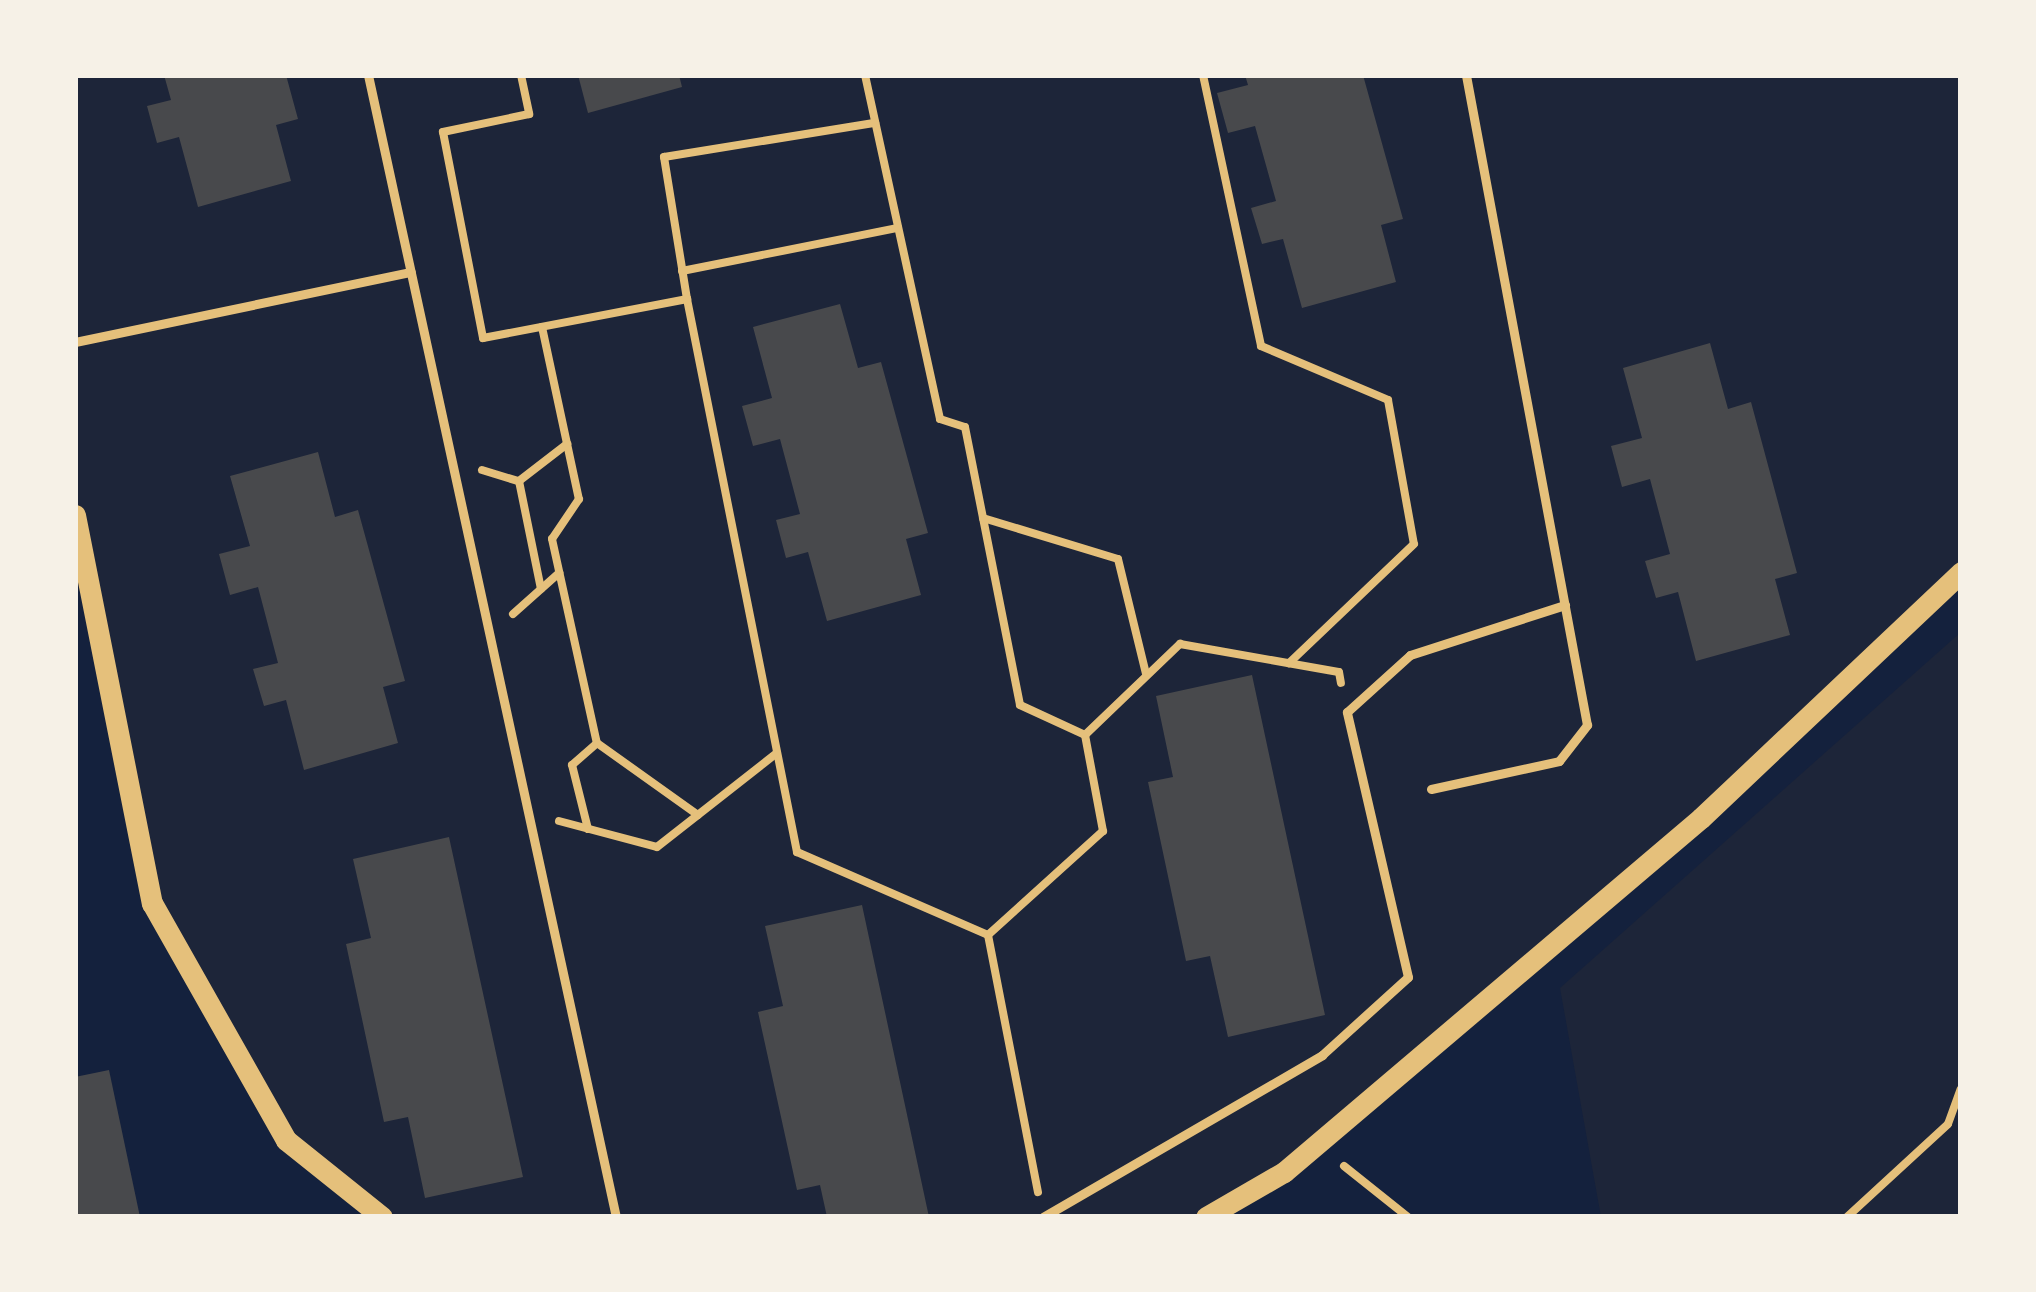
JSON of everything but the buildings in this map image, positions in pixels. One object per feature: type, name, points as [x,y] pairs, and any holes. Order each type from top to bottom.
[{"type":"street","points":[[75,515],[152,903],[286,1140],[382,1217]]},
{"type":"street","points":[[1206,1217],[1316,1146],[1701,818],[1961,572]]},
{"type":"lane","points":[[368,75],[616,1217]]},
{"type":"lane","points":[[1431,789],[1559,761],[1587,725],[1466,75]]},
{"type":"lane","points":[[75,343],[411,272]]},
{"type":"lane","points":[[1043,1217],[1322,1055],[1408,977],[1347,712],[1410,656],[1565,605]]},
{"type":"path","points":[[520,75],[529,114],[442,132],[483,338],[687,299]]},
{"type":"path","points":[[865,75],[940,419],[965,428],[1021,705],[1085,735]]},
{"type":"path","points":[[1203,75],[1262,346],[1388,400],[1414,544],[1288,663]]},
{"type":"path","points":[[875,123],[664,157],[687,299],[796,852],[988,935]]},
{"type":"path","points":[[682,271],[898,227]]},
{"type":"path","points":[[542,327],[579,500],[552,539],[597,742],[698,815]]},
{"type":"path","points":[[519,481],[567,444]]},
{"type":"path","points":[[452,462],[519,481]]},
{"type":"path","points":[[519,481],[541,589]]},
{"type":"path","points":[[983,518],[1118,559],[1147,675]]},
{"type":"path","points":[[490,635],[559,573]]},
{"type":"path","points":[[1085,735],[1180,644],[1339,672],[1347,712]]},
{"type":"path","points":[[988,935],[1103,831],[1085,735]]},
{"type":"path","points":[[588,829],[572,765],[597,742]]},
{"type":"path","points":[[529,814],[657,847],[777,753]]},
{"type":"path","points":[[988,935],[1043,1217]]},
{"type":"path","points":[[1847,1217],[1948,1124],[1961,1089]]},
{"type":"path","points":[[1316,1146],[1408,1217]]},
{"type":"shaded area","points":[[75,75],[1961,75],[1961,572],[1701,818],[1284,1172],[1206,1217],[382,1217],[286,1140],[152,903],[75,515]]},
{"type":"shaded area","points":[[1961,632],[1961,1217],[1601,1217],[1560,988]]}]
